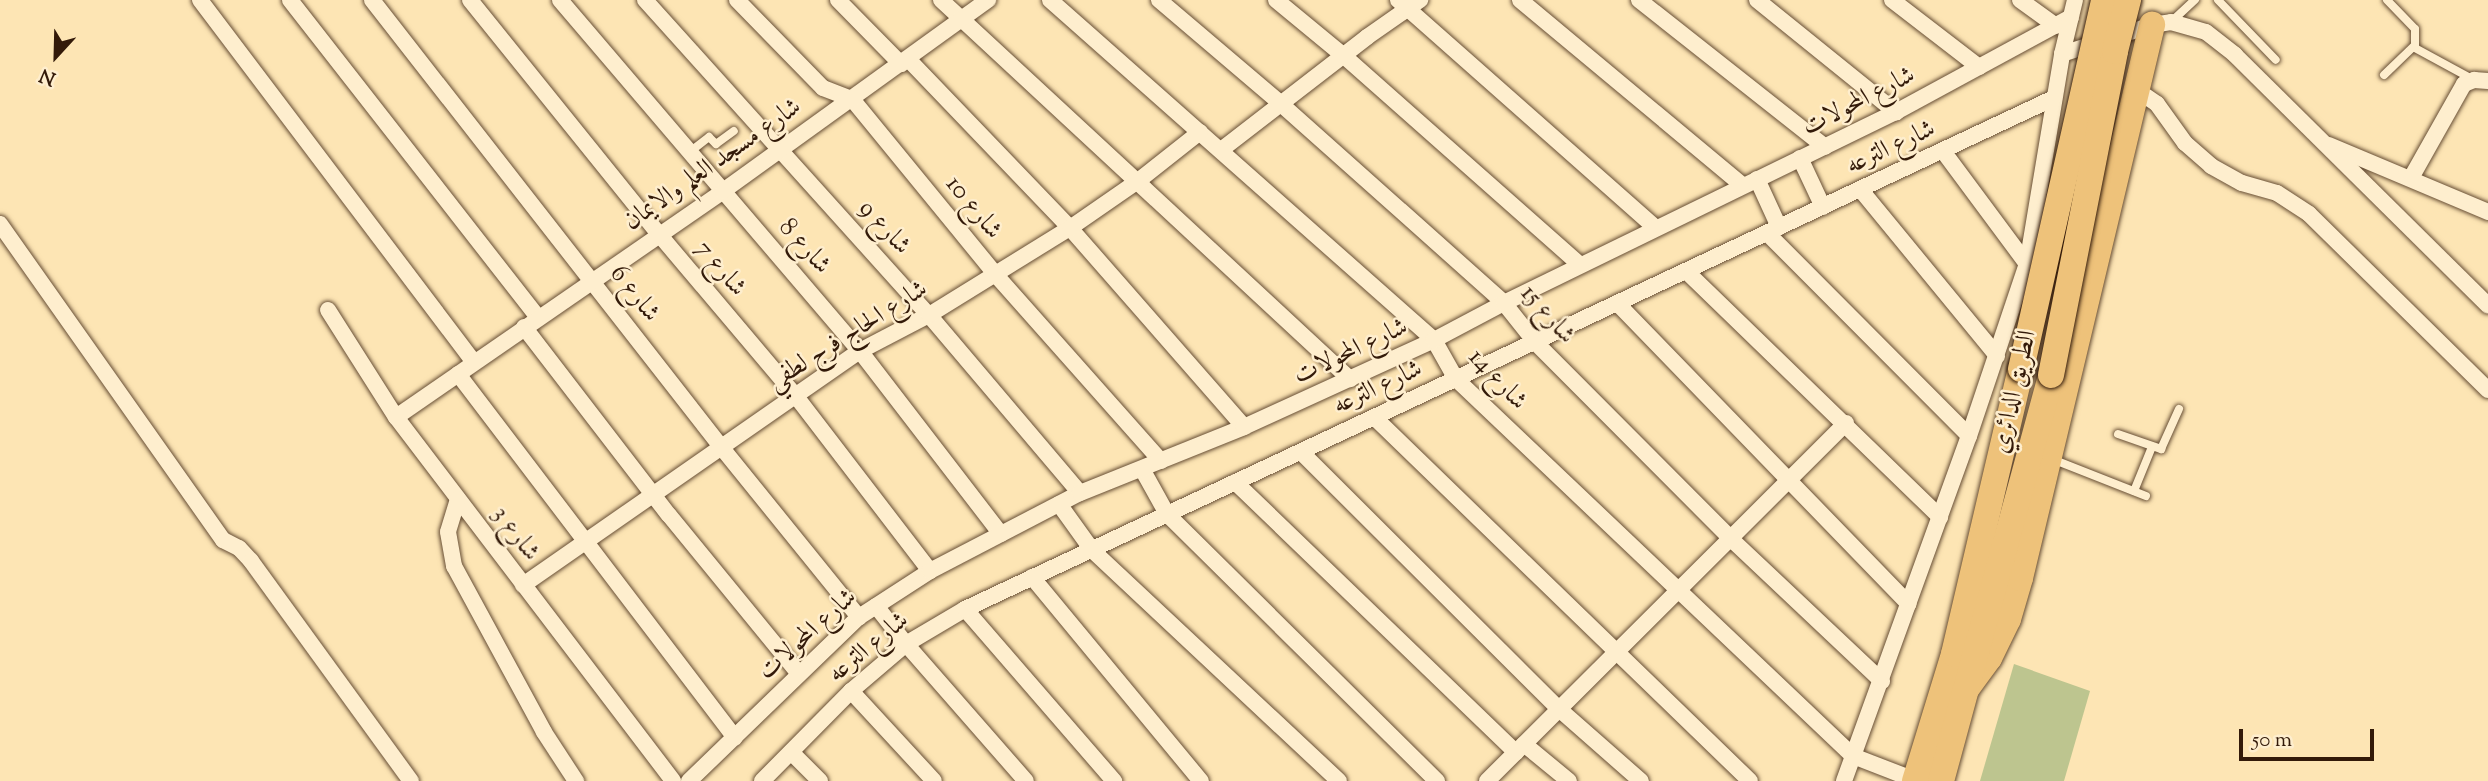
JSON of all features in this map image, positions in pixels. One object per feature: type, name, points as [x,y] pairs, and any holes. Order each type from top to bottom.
[{"type":"main road","name":"الطريق الدائري","points":[[1924,781],[2104,0]]},
{"type":"main road","name":"الطريق الدائري","points":[[1924,781],[1964,692],[2051,375],[2115,51],[2129,0]]},
{"type":"main road","points":[[1964,692],[1989,657],[2008,619],[2138,90],[2162,24]]},
{"type":"street","points":[[200,0],[474,362]]},
{"type":"street","points":[[290,0],[538,317]]},
{"type":"street","name":"شارع 6","points":[[372,0],[722,448],[859,617]]},
{"type":"street","name":"شارع 7","points":[[470,0],[657,233],[795,395],[930,572]]},
{"type":"street","name":"شارع 8","points":[[560,0],[860,351],[1001,534]]},
{"type":"street","name":"شارع 9","points":[[645,0],[929,315],[1080,494]]},
{"type":"street","name":"شارع 10","points":[[737,0],[822,88],[852,99],[995,274],[1161,461]]},
{"type":"street","points":[[838,0],[905,61],[1070,228],[1244,427]]},
{"type":"street","points":[[941,0],[1350,379]]},
{"type":"street","name":"شارع مسجد العلم والايمان","points":[[396,417],[657,233],[723,191],[988,0]]},
{"type":"street","name":"شارع 14","points":[[1050,0],[1434,340],[1456,379],[1853,756],[1924,781]]},
{"type":"street","name":"شارع 15","points":[[1159,0],[1281,104],[1504,303],[1535,342],[1730,538],[1882,681]]},
{"type":"street","points":[[1276,0],[1344,56],[1580,265]]},
{"type":"street","points":[[1520,0],[1750,182],[1773,230],[1969,436]]},
{"type":"street","points":[[1639,0],[1825,147]]},
{"type":"street","points":[[1757,0],[1896,111]]},
{"type":"street","points":[[1892,0],[1979,67]]},
{"type":"street","points":[[2020,0],[2056,26]]},
{"type":"street","points":[[1844,781],[1969,436],[2027,264],[2062,54],[2075,0]]},
{"type":"street","points":[[1221,150],[1409,3],[1656,228]]},
{"type":"street","name":"شارع المحولات","points":[[689,781],[859,617],[930,572],[1080,494],[1244,427],[1434,340],[1580,265],[1896,111],[2071,17]]},
{"type":"street","points":[[2062,54],[2162,24],[2206,32],[2222,42],[2488,306]]},
{"type":"street","points":[[2411,178],[2464,84],[2481,80]]},
{"type":"street","points":[[2138,90],[2157,104],[2185,143],[2211,166],[2242,183],[2277,193],[2309,214],[2488,390]]},
{"type":"street","name":"شارع الترعه","points":[[762,781],[851,691],[906,644],[965,609],[2054,98]]},
{"type":"street","name":"شارع الحاج فرج لطفي","points":[[523,585],[860,351],[929,315],[1070,228],[1138,181],[1200,132]]},
{"type":"street","points":[[2323,142],[2488,212]]},
{"type":"street","points":[[1943,150],[2027,264]]},
{"type":"street","points":[[1800,158],[1824,207]]},
{"type":"street","points":[[1860,190],[1997,356]]},
{"type":"street","points":[[0,224],[223,540],[239,548],[251,561],[411,781]]},
{"type":"street","points":[[1686,271],[1846,423],[1940,517]]},
{"type":"street","points":[[1617,303],[1909,604]]},
{"type":"street","name":"شارع 3","points":[[328,310],[396,417],[673,781]]},
{"type":"street","points":[[524,327],[654,495],[799,674]]},
{"type":"street","points":[[457,374],[735,738]]},
{"type":"street","points":[[1374,417],[1750,781]]},
{"type":"street","points":[[1487,781],[1846,423]]},
{"type":"street","points":[[1301,452],[1559,709],[1641,781]]},
{"type":"street","points":[[1142,469],[1167,514],[1437,781]]},
{"type":"street","points":[[1235,482],[1520,748],[1569,781]]},
{"type":"street","points":[[458,499],[448,532],[454,566],[544,732],[576,781]]},
{"type":"street","points":[[1059,504],[1091,550],[1339,781]]},
{"type":"street","points":[[1032,578],[1201,781]]},
{"type":"street","points":[[876,606],[1026,781]]},
{"type":"street","points":[[965,609],[1114,781]]},
{"type":"street","points":[[851,691],[934,781]]},
{"type":"street","points":[[791,751],[820,781]]},
{"type":"lane","points":[[2162,24],[2195,0]]},
{"type":"lane","points":[[2218,0],[2276,60]]},
{"type":"lane","points":[[2384,75],[2414,47],[2415,29],[2387,0]]},
{"type":"lane","points":[[2414,47],[2481,80]]},
{"type":"lane","points":[[691,151],[709,137],[716,144],[734,131]]},
{"type":"lane","points":[[2118,433],[2152,447],[2163,448],[2179,409]]},
{"type":"lane","points":[[2134,491],[2152,447]]},
{"type":"lane","points":[[2049,458],[2146,496]]},
{"type":"green space","points":[[2014,664],[2090,691],[2064,781],[1980,781]]}]
